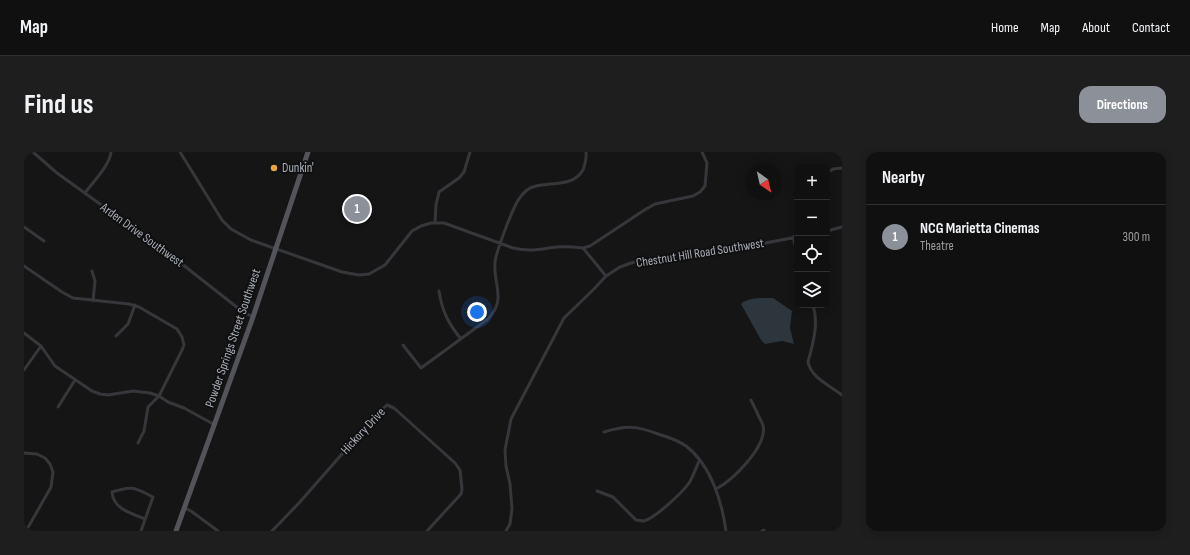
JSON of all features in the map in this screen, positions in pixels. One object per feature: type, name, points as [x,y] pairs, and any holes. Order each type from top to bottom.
[{"type":"main road","name":"Powder Springs Street Southwest","points":[[176,531],[253,317],[308,152]]},
{"type":"street","name":"Arden Drive Southwest","points":[[32,152],[57,173],[168,254],[243,312],[253,317]]},
{"type":"street","points":[[85,193],[106,165],[110,158],[110,152]]},
{"type":"street","points":[[180,152],[222,220],[235,232],[251,240],[342,272],[359,275],[369,274],[385,265],[412,231],[421,226],[435,223],[444,224],[518,249],[534,251],[559,247],[583,248],[590,246],[655,204],[693,196],[700,192],[705,186],[707,164],[702,152]]},
{"type":"street","points":[[435,223],[436,205],[440,192],[459,178],[464,172],[470,152]]},
{"type":"street","points":[[403,345],[421,368],[488,319],[495,312],[498,304],[498,295],[495,261],[518,200],[529,189],[535,186],[567,182],[576,178],[584,166],[586,152]]},
{"type":"street","points":[[830,171],[833,169],[842,168]]},
{"type":"street","points":[[24,227],[44,241]]},
{"type":"street","points":[[830,230],[842,227]]},
{"type":"street","name":"Chestnut Hill Road Southwest","points":[[506,531],[511,519],[512,509],[510,484],[504,450],[511,419],[564,318],[594,290],[606,276],[620,267],[643,260],[669,257],[690,252],[739,248],[794,237]]},
{"type":"street","points":[[583,248],[606,276]]},
{"type":"street","points":[[24,266],[68,295],[78,299],[135,305],[177,329],[182,337],[184,345],[159,396],[148,407],[144,431],[138,443]]},
{"type":"street","points":[[92,271],[94,281],[92,301]]},
{"type":"street","points":[[439,291],[446,317],[461,339]]},
{"type":"street","points":[[116,336],[128,324],[135,305]]},
{"type":"street","points":[[814,308],[816,314],[816,327],[808,362],[809,367],[817,376],[842,395]]},
{"type":"street","points":[[24,333],[41,346],[55,366],[92,391],[103,395],[139,391],[159,396],[215,425]]},
{"type":"street","points":[[24,370],[41,346]]},
{"type":"street","points":[[58,407],[75,380]]},
{"type":"street","points":[[716,489],[727,483],[759,447],[762,440],[764,429],[763,425],[751,400]]},
{"type":"street","name":"Hickory Drive","points":[[272,531],[378,413],[387,405],[394,408],[460,470],[462,489],[461,494],[427,531]]},
{"type":"street","points":[[604,432],[628,426],[646,429],[666,436],[687,447],[699,461],[716,489],[721,502],[726,531]]},
{"type":"street","points":[[24,453],[37,454],[45,458],[50,464],[53,472],[51,487],[26,531]]},
{"type":"street","points":[[597,491],[613,497],[636,520],[644,521],[660,511],[680,494],[689,483],[699,461]]},
{"type":"street","points":[[141,531],[153,497],[134,487],[112,492],[116,504],[125,511],[145,519]]},
{"type":"street","points":[[185,508],[192,511],[218,531]]},
{"type":"shaded area","points":[[773,298],[792,311],[790,328],[794,344],[782,341],[765,344],[761,340],[741,304],[751,299]]},
{"type":"place","name":"Dunkin'","points":[[274,168]]},
{"type":"place","name":"NCG Marietta Cinemas","points":[[357,209]]}]
